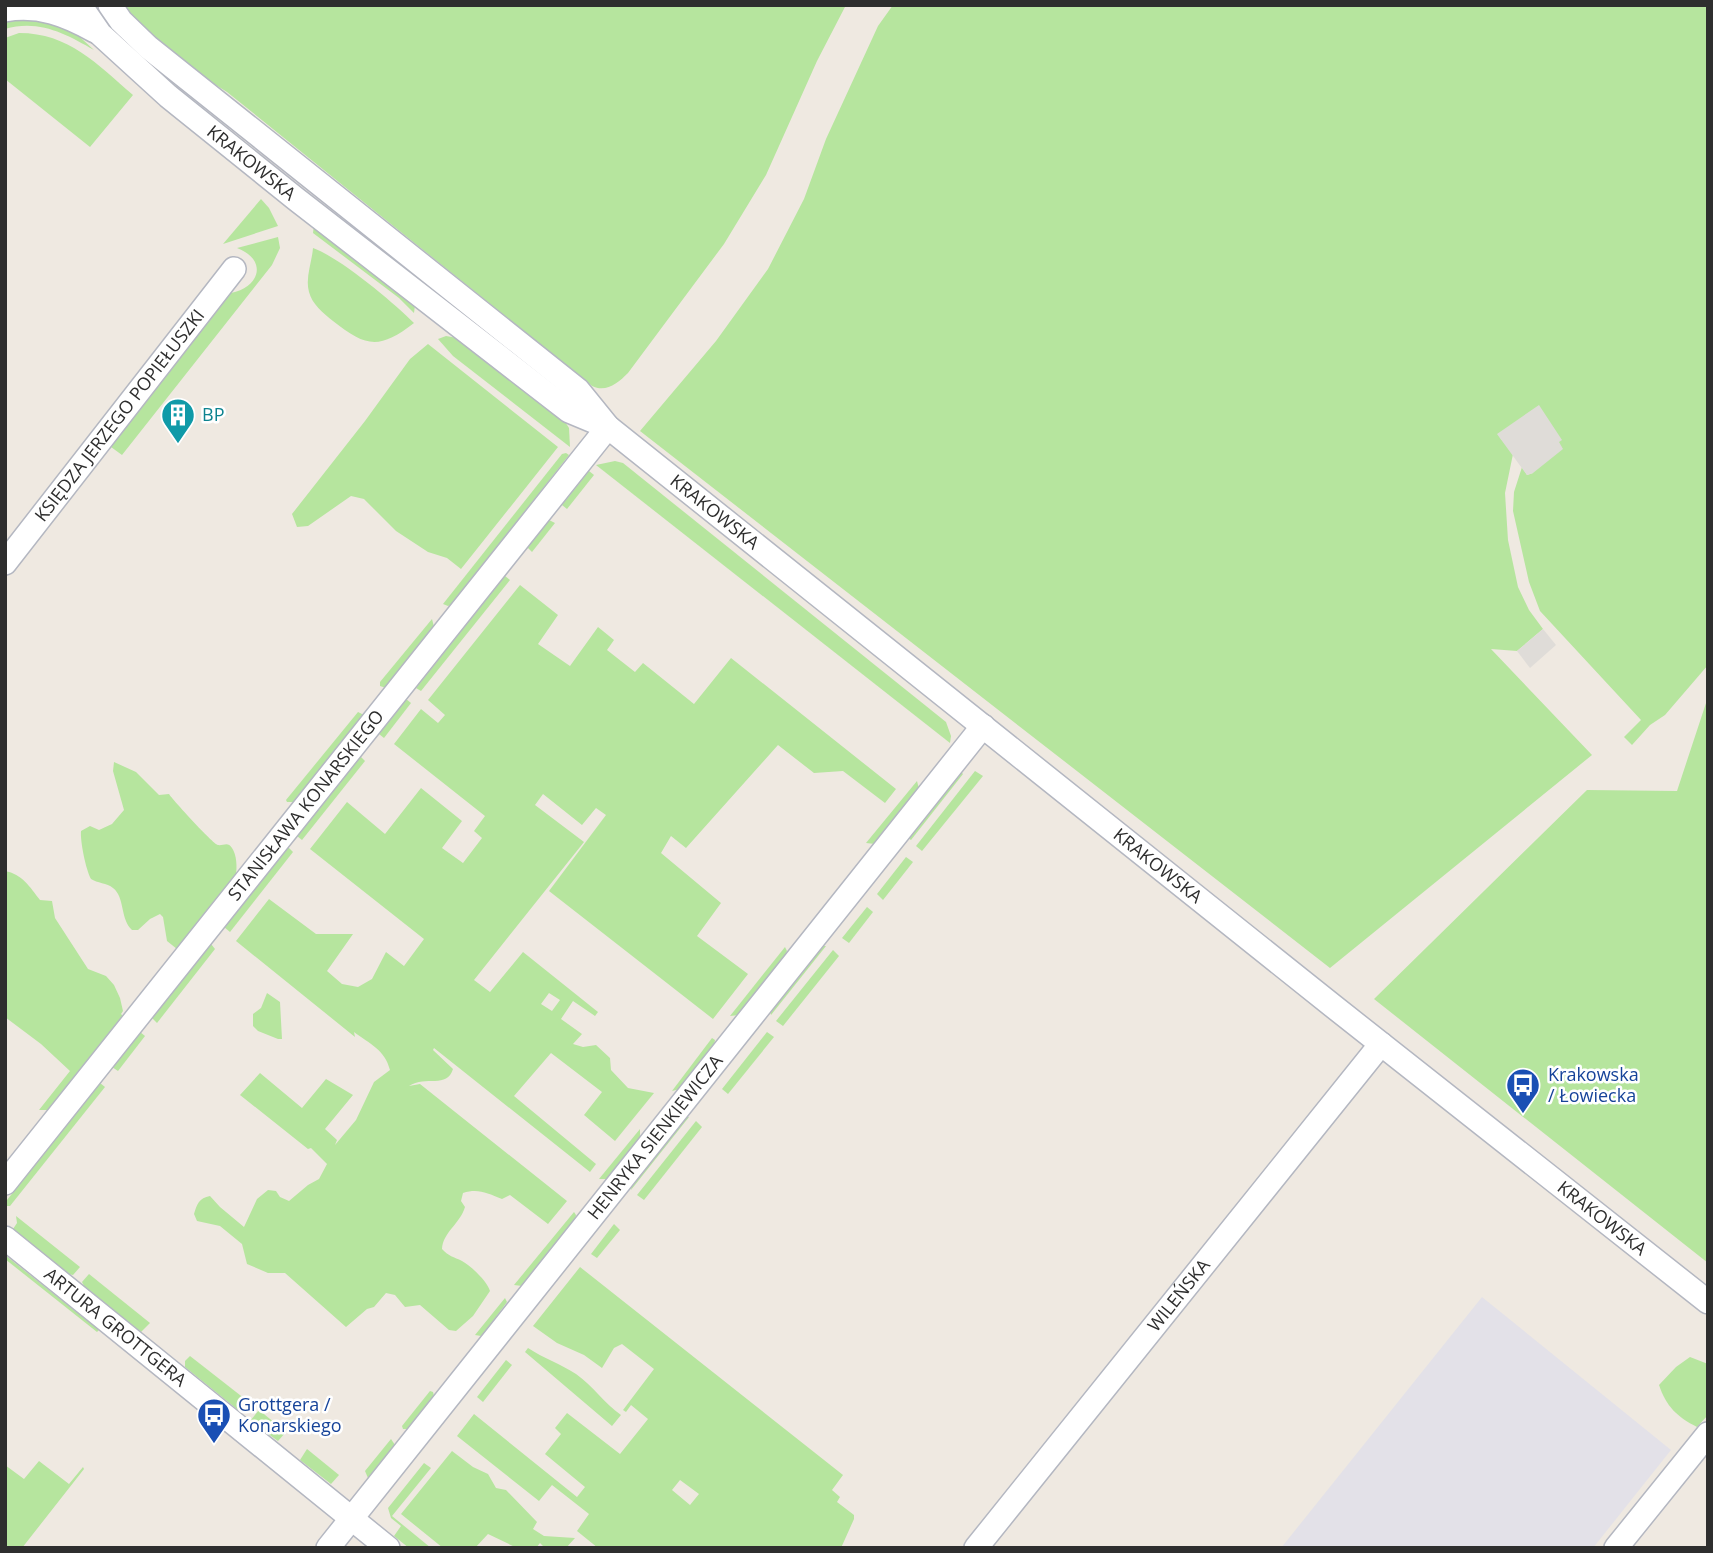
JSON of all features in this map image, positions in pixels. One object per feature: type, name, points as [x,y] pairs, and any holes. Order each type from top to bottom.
[{"type":"street","name":"KRAKOWSKA","points":[[80,5],[100,34],[190,113],[569,411],[608,427]]},
{"type":"street","name":"KRAKOWSKA","points":[[110,5],[121,21],[148,47],[578,390],[608,427],[1708,1302]]},
{"type":"street","points":[[5,10],[19,7],[43,9],[66,15],[100,34]]},
{"type":"street","points":[[417,260],[424,282],[424,298]]},
{"type":"street","name":"KSIĘDZA JERZEGO POPIEŁUSZKI","points":[[5,563],[234,269]]},
{"type":"street","name":"STANISŁAWA KONARSKIEGO","points":[[5,1183],[608,427]]},
{"type":"street","name":"HENRYKA SIENKIEWICZA","points":[[328,1548],[983,726]]},
{"type":"street","name":"WILEŃSKA","points":[[976,1548],[1381,1044]]},
{"type":"street","name":"ARTURA GROTTGERA","points":[[5,1238],[388,1548]]},
{"type":"street","points":[[1616,1548],[1708,1434]]},
{"type":"shaded area","points":[[1539,405],[1562,440],[1559,442],[1563,449],[1527,475],[1497,434]]},
{"type":"shaded area","points":[[1543,629],[1556,645],[1530,668],[1517,651]]},
{"type":"shaded area","points":[[1482,1297],[1671,1450],[1593,1548],[1281,1548]]},
{"type":"green space","points":[[118,5],[846,5],[817,61],[766,175],[724,244],[628,373],[607,388],[597,388],[227,92],[179,62]]},
{"type":"green space","points":[[893,5],[1708,5],[1708,665],[1665,715],[1650,725],[1632,745],[1624,737],[1641,720],[1540,611],[1529,582],[1513,511],[1514,492],[1522,467],[1527,475],[1533,473],[1498,435],[1513,454],[1505,493],[1508,540],[1518,587],[1529,610],[1543,629],[1517,651],[1491,649],[1592,755],[1330,968],[640,431],[716,341],[768,269],[804,199],[826,139],[878,26]]},
{"type":"green space","points":[[31,15],[70,28],[94,50],[41,27],[17,26],[5,29],[5,20]]},
{"type":"green space","points":[[19,33],[37,34],[68,44],[133,95],[90,147],[5,79],[5,38]]},
{"type":"green space","points":[[261,199],[278,226],[223,244]]},
{"type":"green space","points":[[314,225],[415,305],[414,313],[399,298],[313,233]]},
{"type":"green space","points":[[278,237],[280,248],[272,265],[122,455],[111,447],[231,293],[241,290],[254,279],[256,266],[253,259],[237,248]]},
{"type":"green space","points":[[313,248],[351,270],[414,323],[391,338],[373,342],[345,330],[322,311],[310,296],[308,281]]},
{"type":"green space","points":[[446,336],[463,339],[562,417],[569,428],[570,447],[453,356],[438,339]]},
{"type":"green space","points":[[428,344],[558,447],[461,569],[447,558],[428,552],[396,531],[364,499],[351,496],[308,526],[297,527],[292,514],[410,359]]},
{"type":"green space","points":[[562,454],[569,455],[453,604],[443,604]]},
{"type":"green space","points":[[615,461],[623,463],[946,722],[951,736],[950,743],[596,465]]},
{"type":"green space","points":[[589,471],[594,475],[567,509],[562,505]]},
{"type":"green space","points":[[549,520],[555,523],[532,552],[527,547]]},
{"type":"green space","points":[[505,576],[510,580],[421,691],[416,688]]},
{"type":"green space","points":[[520,585],[558,615],[538,644],[570,666],[598,627],[614,640],[607,650],[635,672],[643,663],[694,704],[731,658],[896,789],[885,803],[843,771],[814,773],[778,745],[686,848],[671,836],[661,853],[721,903],[697,936],[748,974],[713,1019],[549,891],[606,815],[596,808],[582,825],[543,794],[535,805],[584,842],[474,980],[490,992],[523,952],[598,1012],[595,1016],[573,1001],[561,1019],[582,1034],[573,1044],[583,1047],[596,1045],[610,1058],[611,1070],[628,1088],[654,1093],[615,1141],[584,1115],[602,1092],[551,1053],[514,1096],[596,1164],[590,1172],[434,1048],[453,1069],[450,1075],[446,1079],[409,1086],[420,1084],[567,1201],[548,1224],[510,1195],[502,1199],[478,1191],[463,1193],[461,1201],[465,1207],[445,1238],[442,1249],[470,1266],[490,1291],[473,1316],[456,1331],[449,1330],[420,1305],[405,1307],[395,1295],[386,1293],[374,1307],[367,1309],[346,1327],[285,1273],[268,1273],[247,1264],[242,1244],[220,1226],[197,1221],[194,1214],[199,1202],[210,1196],[244,1227],[257,1199],[268,1190],[276,1191],[280,1197],[289,1201],[319,1179],[327,1164],[311,1148],[308,1149],[240,1095],[260,1073],[302,1108],[326,1079],[353,1095],[325,1129],[337,1140],[335,1145],[356,1120],[374,1082],[390,1070],[385,1057],[376,1048],[354,1032],[355,1037],[236,941],[269,899],[316,934],[353,934],[327,971],[342,984],[358,987],[372,979],[386,952],[404,966],[424,939],[310,849],[347,802],[385,834],[421,788],[462,821],[442,848],[463,863],[482,838],[474,831],[485,816],[394,744],[421,709],[438,723],[445,715],[428,700]],"holes":[[[549,993],[560,1000],[552,1011],[541,1004]]]},
{"type":"green space","points":[[432,619],[434,627],[386,688],[380,686],[380,682]]},
{"type":"green space","points":[[1708,697],[1708,1263],[1374,999],[1587,790],[1677,791]]},
{"type":"green space","points":[[406,699],[411,703],[384,738],[379,734]]},
{"type":"green space","points":[[358,712],[364,715],[294,802],[287,802],[286,800]]},
{"type":"green space","points":[[360,756],[365,761],[302,840],[297,836]]},
{"type":"green space","points":[[114,762],[136,772],[159,795],[169,794],[215,843],[229,845],[235,854],[236,874],[177,949],[167,941],[163,917],[160,914],[138,930],[132,930],[117,892],[111,886],[91,879],[87,869],[81,831],[90,826],[99,830],[112,824],[124,810],[113,771]]},
{"type":"green space","points":[[975,771],[983,776],[922,851],[916,846]]},
{"type":"green space","points":[[961,772],[963,774],[911,840],[908,838]]},
{"type":"green space","points":[[917,781],[919,789],[875,844],[866,843]]},
{"type":"green space","points":[[288,847],[293,852],[230,932],[224,927]]},
{"type":"green space","points":[[906,857],[913,862],[883,900],[877,894]]},
{"type":"green space","points":[[5,871],[21,878],[40,900],[52,901],[55,918],[88,969],[106,976],[114,985],[123,1011],[123,1016],[48,1110],[39,1110],[70,1071],[41,1044],[5,1017]]},
{"type":"green space","points":[[867,907],[873,912],[849,943],[842,938]]},
{"type":"green space","points":[[211,944],[215,949],[157,1023],[152,1018]]},
{"type":"green space","points":[[822,946],[826,946],[771,1015],[770,1011]]},
{"type":"green space","points":[[785,947],[785,956],[739,1015],[730,1016]]},
{"type":"green space","points":[[833,950],[839,956],[783,1026],[776,1021]]},
{"type":"green space","points":[[267,993],[280,1002],[282,1039],[258,1031],[253,1026],[253,1014],[261,1008]]},
{"type":"green space","points":[[140,1032],[145,1036],[118,1071],[112,1067]]},
{"type":"green space","points":[[767,1032],[774,1037],[728,1094],[722,1089]]},
{"type":"green space","points":[[712,1038],[715,1040],[714,1046],[680,1089],[672,1091]]},
{"type":"green space","points":[[100,1083],[105,1087],[10,1206],[6,1206],[7,1200]]},
{"type":"green space","points":[[685,1117],[689,1117],[631,1190],[632,1184]]},
{"type":"green space","points":[[696,1121],[702,1127],[644,1200],[637,1195]]},
{"type":"green space","points":[[640,1129],[640,1137],[609,1179],[599,1179]]},
{"type":"green space","points":[[574,1212],[575,1220],[522,1286],[514,1285]]},
{"type":"green space","points":[[16,1216],[80,1267],[73,1275],[68,1274],[13,1229],[17,1223]]},
{"type":"green space","points":[[614,1224],[620,1230],[597,1258],[591,1254]]},
{"type":"green space","points":[[5,1255],[99,1330],[97,1332],[5,1259]]},
{"type":"green space","points":[[580,1267],[843,1475],[832,1490],[840,1497],[837,1502],[854,1515],[854,1519],[841,1548],[598,1548],[577,1531],[589,1514],[552,1485],[539,1501],[457,1436],[474,1414],[577,1497],[585,1487],[545,1454],[561,1434],[555,1428],[567,1413],[620,1454],[648,1419],[631,1405],[626,1412],[623,1410],[654,1369],[622,1344],[614,1348],[602,1368],[533,1326]],"holes":[[[680,1480],[699,1494],[690,1505],[672,1490]]]},
{"type":"green space","points":[[89,1274],[150,1323],[141,1332],[136,1328],[84,1286],[82,1282]]},
{"type":"green space","points":[[505,1298],[507,1302],[484,1333],[481,1336],[475,1335]]},
{"type":"green space","points":[[528,1348],[570,1370],[588,1384],[621,1415],[612,1426],[525,1352]]},
{"type":"green space","points":[[190,1356],[245,1399],[238,1410],[185,1367],[185,1361]]},
{"type":"green space","points":[[1690,1357],[1708,1364],[1708,1415],[1697,1427],[1673,1410],[1659,1385]]},
{"type":"green space","points":[[506,1360],[512,1365],[483,1402],[477,1397]]},
{"type":"green space","points":[[430,1391],[434,1396],[407,1429],[403,1429],[402,1426]]},
{"type":"green space","points":[[259,1410],[286,1432],[278,1441],[250,1421]]},
{"type":"green space","points":[[391,1439],[395,1445],[368,1478],[365,1471]]},
{"type":"green space","points":[[307,1449],[339,1475],[331,1484],[300,1460]]},
{"type":"green space","points":[[452,1451],[473,1467],[488,1474],[496,1488],[506,1490],[537,1522],[533,1529],[544,1536],[575,1538],[566,1548],[545,1548],[540,1543],[536,1548],[517,1548],[488,1534],[475,1548],[443,1548],[401,1514]]},
{"type":"green space","points":[[39,1461],[69,1484],[83,1467],[84,1469],[22,1548],[5,1548],[5,1465],[24,1479]]},
{"type":"green space","points":[[424,1463],[431,1468],[392,1516],[431,1548],[409,1548],[394,1536],[401,1526],[391,1518],[388,1508]]},
{"type":"place","name":"BP","points":[[178,445]]},
{"type":"place","name":"Krakowska / Łowiecka","points":[[1523,1115]]},
{"type":"place","name":"Grottgera / Konarskiego","points":[[214,1445]]}]
